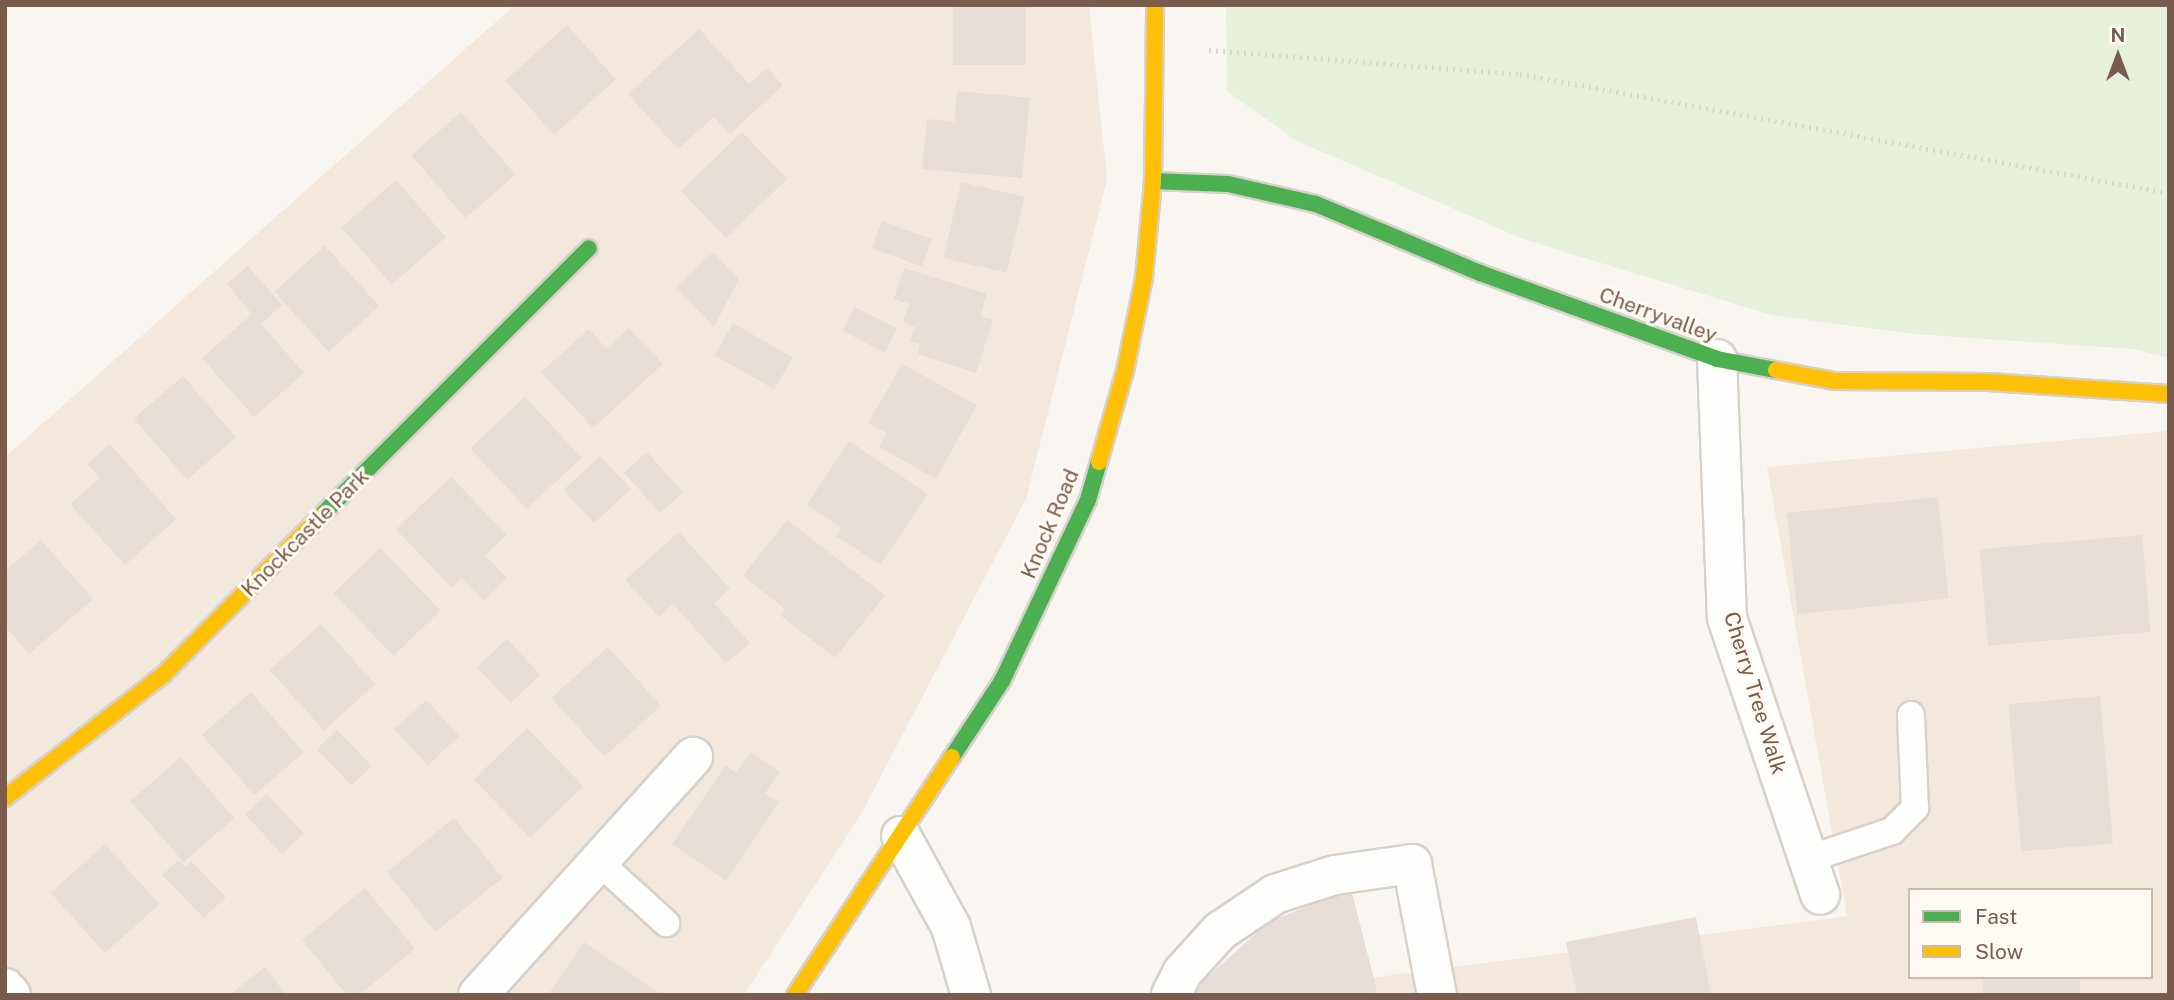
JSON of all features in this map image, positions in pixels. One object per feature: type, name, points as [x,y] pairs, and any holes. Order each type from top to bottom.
[{"type":"main road","name":"Knock Road","points":[[795,995],[1002,681],[1088,500],[1125,371],[1144,278],[1153,181],[1155,5]]},
{"type":"main road","name":"Cherryvalley","points":[[1153,181],[1228,184],[1316,204],[1480,273],[1717,359],[1835,381],[1989,382],[2169,394]]},
{"type":"main road","name":"Knockcastle Park","points":[[5,798],[164,674],[589,248]]},
{"type":"street","name":"Cherry Tree Walk","points":[[1717,359],[1727,618],[1820,895]]},
{"type":"street","points":[[478,995],[693,757]]},
{"type":"street","points":[[901,836],[951,927],[971,995]]},
{"type":"street","points":[[1171,995],[1182,973],[1220,931],[1275,894],[1335,875],[1412,864],[1437,995]]},
{"type":"street","points":[[5,988],[10,995]]},
{"type":"lane","points":[[1808,859],[1892,831],[1915,808],[1910,715]]},
{"type":"lane","points":[[599,862],[666,923]]},
{"type":"path","points":[[1209,50],[1520,74],[2169,193]]},
{"type":"shaded area","points":[[515,5],[1089,5],[1107,180],[1026,499],[861,814],[744,995],[5,995],[5,457]]},
{"type":"shaded area","points":[[2169,431],[2169,995],[1239,995],[1847,916],[1767,467]]},
{"type":"green space","points":[[1226,5],[2169,5],[2169,358],[2134,349],[1914,334],[1771,315],[1526,240],[1297,141],[1227,91]]},
{"type":"building","points":[[953,5],[1026,5],[1026,65],[953,65]]},
{"type":"building","points":[[567,25],[616,79],[554,135],[505,81]]},
{"type":"building","points":[[699,29],[749,84],[767,68],[783,85],[730,134],[714,117],[678,149],[628,94]]},
{"type":"building","points":[[957,91],[1030,98],[1022,178],[922,169],[927,119],[954,122]]},
{"type":"building","points":[[461,112],[515,175],[466,218],[411,155]]},
{"type":"building","points":[[742,132],[787,179],[726,238],[681,191]]},
{"type":"building","points":[[396,180],[446,237],[392,285],[342,227]]},
{"type":"building","points":[[961,182],[1024,197],[1007,273],[943,258]]},
{"type":"building","points":[[882,221],[932,239],[922,266],[872,248]]},
{"type":"building","points":[[325,246],[379,306],[329,352],[274,292]]},
{"type":"building","points":[[713,252],[739,279],[714,327],[676,288]]},
{"type":"building","points":[[248,266],[282,305],[261,324],[304,373],[254,417],[202,358],[252,314],[227,284]]},
{"type":"building","points":[[904,268],[987,294],[980,316],[993,320],[976,373],[918,354],[920,344],[910,341],[915,327],[903,322],[909,304],[894,299]]},
{"type":"building","points":[[855,307],[897,328],[885,352],[843,331]]},
{"type":"building","points":[[733,323],[793,357],[774,390],[714,355]]},
{"type":"building","points":[[629,328],[663,364],[593,428],[541,372],[589,329],[607,349]]},
{"type":"building","points":[[902,364],[977,405],[936,479],[879,447],[887,433],[868,423]]},
{"type":"building","points":[[183,376],[236,437],[187,480],[134,419]]},
{"type":"building","points":[[525,397],[582,458],[527,509],[470,448]]},
{"type":"building","points":[[849,441],[928,494],[880,565],[836,536],[842,528],[807,505]]},
{"type":"building","points":[[110,444],[176,519],[125,565],[70,504],[100,478],[87,464]]},
{"type":"building","points":[[647,452],[683,492],[660,513],[624,473]]},
{"type":"building","points":[[600,456],[631,489],[594,523],[563,490]]},
{"type":"building","points":[[451,477],[507,535],[485,555],[507,578],[484,601],[461,578],[452,588],[396,529]]},
{"type":"building","points":[[1938,497],[1949,598],[1797,614],[1787,513]]},
{"type":"building","points":[[787,520],[885,595],[835,658],[780,615],[785,609],[743,576]]},
{"type":"building","points":[[679,532],[730,589],[714,603],[750,643],[726,663],[673,604],[659,617],[625,580]]},
{"type":"building","points":[[2142,535],[2150,632],[1988,646],[1980,549]]},
{"type":"building","points":[[41,540],[93,599],[29,654],[5,626],[5,571]]},
{"type":"building","points":[[380,548],[440,611],[394,656],[333,593]]},
{"type":"building","points":[[321,624],[375,684],[324,730],[270,670]]},
{"type":"building","points":[[507,639],[540,675],[510,703],[477,667]]},
{"type":"building","points":[[608,647],[661,706],[604,757],[552,698]]},
{"type":"building","points":[[251,692],[303,752],[254,795],[202,735]]},
{"type":"building","points":[[2100,696],[2113,843],[2021,851],[2008,704]]},
{"type":"building","points":[[426,700],[459,736],[428,765],[395,729]]},
{"type":"building","points":[[527,728],[583,786],[530,838],[474,779]]},
{"type":"building","points":[[337,730],[372,766],[352,785],[317,749]]},
{"type":"building","points":[[751,752],[780,772],[765,793],[779,802],[726,881],[672,844],[726,765],[736,773]]},
{"type":"building","points":[[181,757],[234,818],[184,862],[130,801]]},
{"type":"building","points":[[267,794],[304,833],[282,854],[245,814]]},
{"type":"building","points":[[454,818],[502,878],[436,932],[387,872]]},
{"type":"building","points":[[105,844],[159,904],[105,953],[51,893]]},
{"type":"building","points":[[178,860],[185,867],[191,861],[226,897],[204,918],[162,875]]},
{"type":"building","points":[[365,888],[415,949],[359,995],[347,995],[302,940]]},
{"type":"building","points":[[1351,889],[1377,991],[1367,995],[1194,995],[1200,984],[1268,922]]},
{"type":"building","points":[[1696,917],[1711,995],[1577,995],[1566,942]]},
{"type":"building","points":[[584,942],[662,995],[554,995],[550,992]]},
{"type":"building","points":[[265,967],[286,995],[229,995]]},
{"type":"building","points":[[1983,979],[2080,979],[2080,995],[1983,995]]},
{"type":"traffic: fast","points":[[1153,181],[1228,184],[1316,204],[1480,273],[1717,359],[1776,370]]},
{"type":"traffic: fast","points":[[320,517],[589,248]]},
{"type":"traffic: fast","points":[[952,757],[1002,681],[1088,500],[1099,462]]},
{"type":"traffic: slow","points":[[1099,462],[1125,371],[1144,278],[1153,181],[1155,5]]},
{"type":"traffic: slow","points":[[1776,370],[1835,381],[1989,382],[2169,394]]},
{"type":"traffic: slow","points":[[5,798],[164,674],[320,517]]},
{"type":"traffic: slow","points":[[795,995],[952,757]]}]
